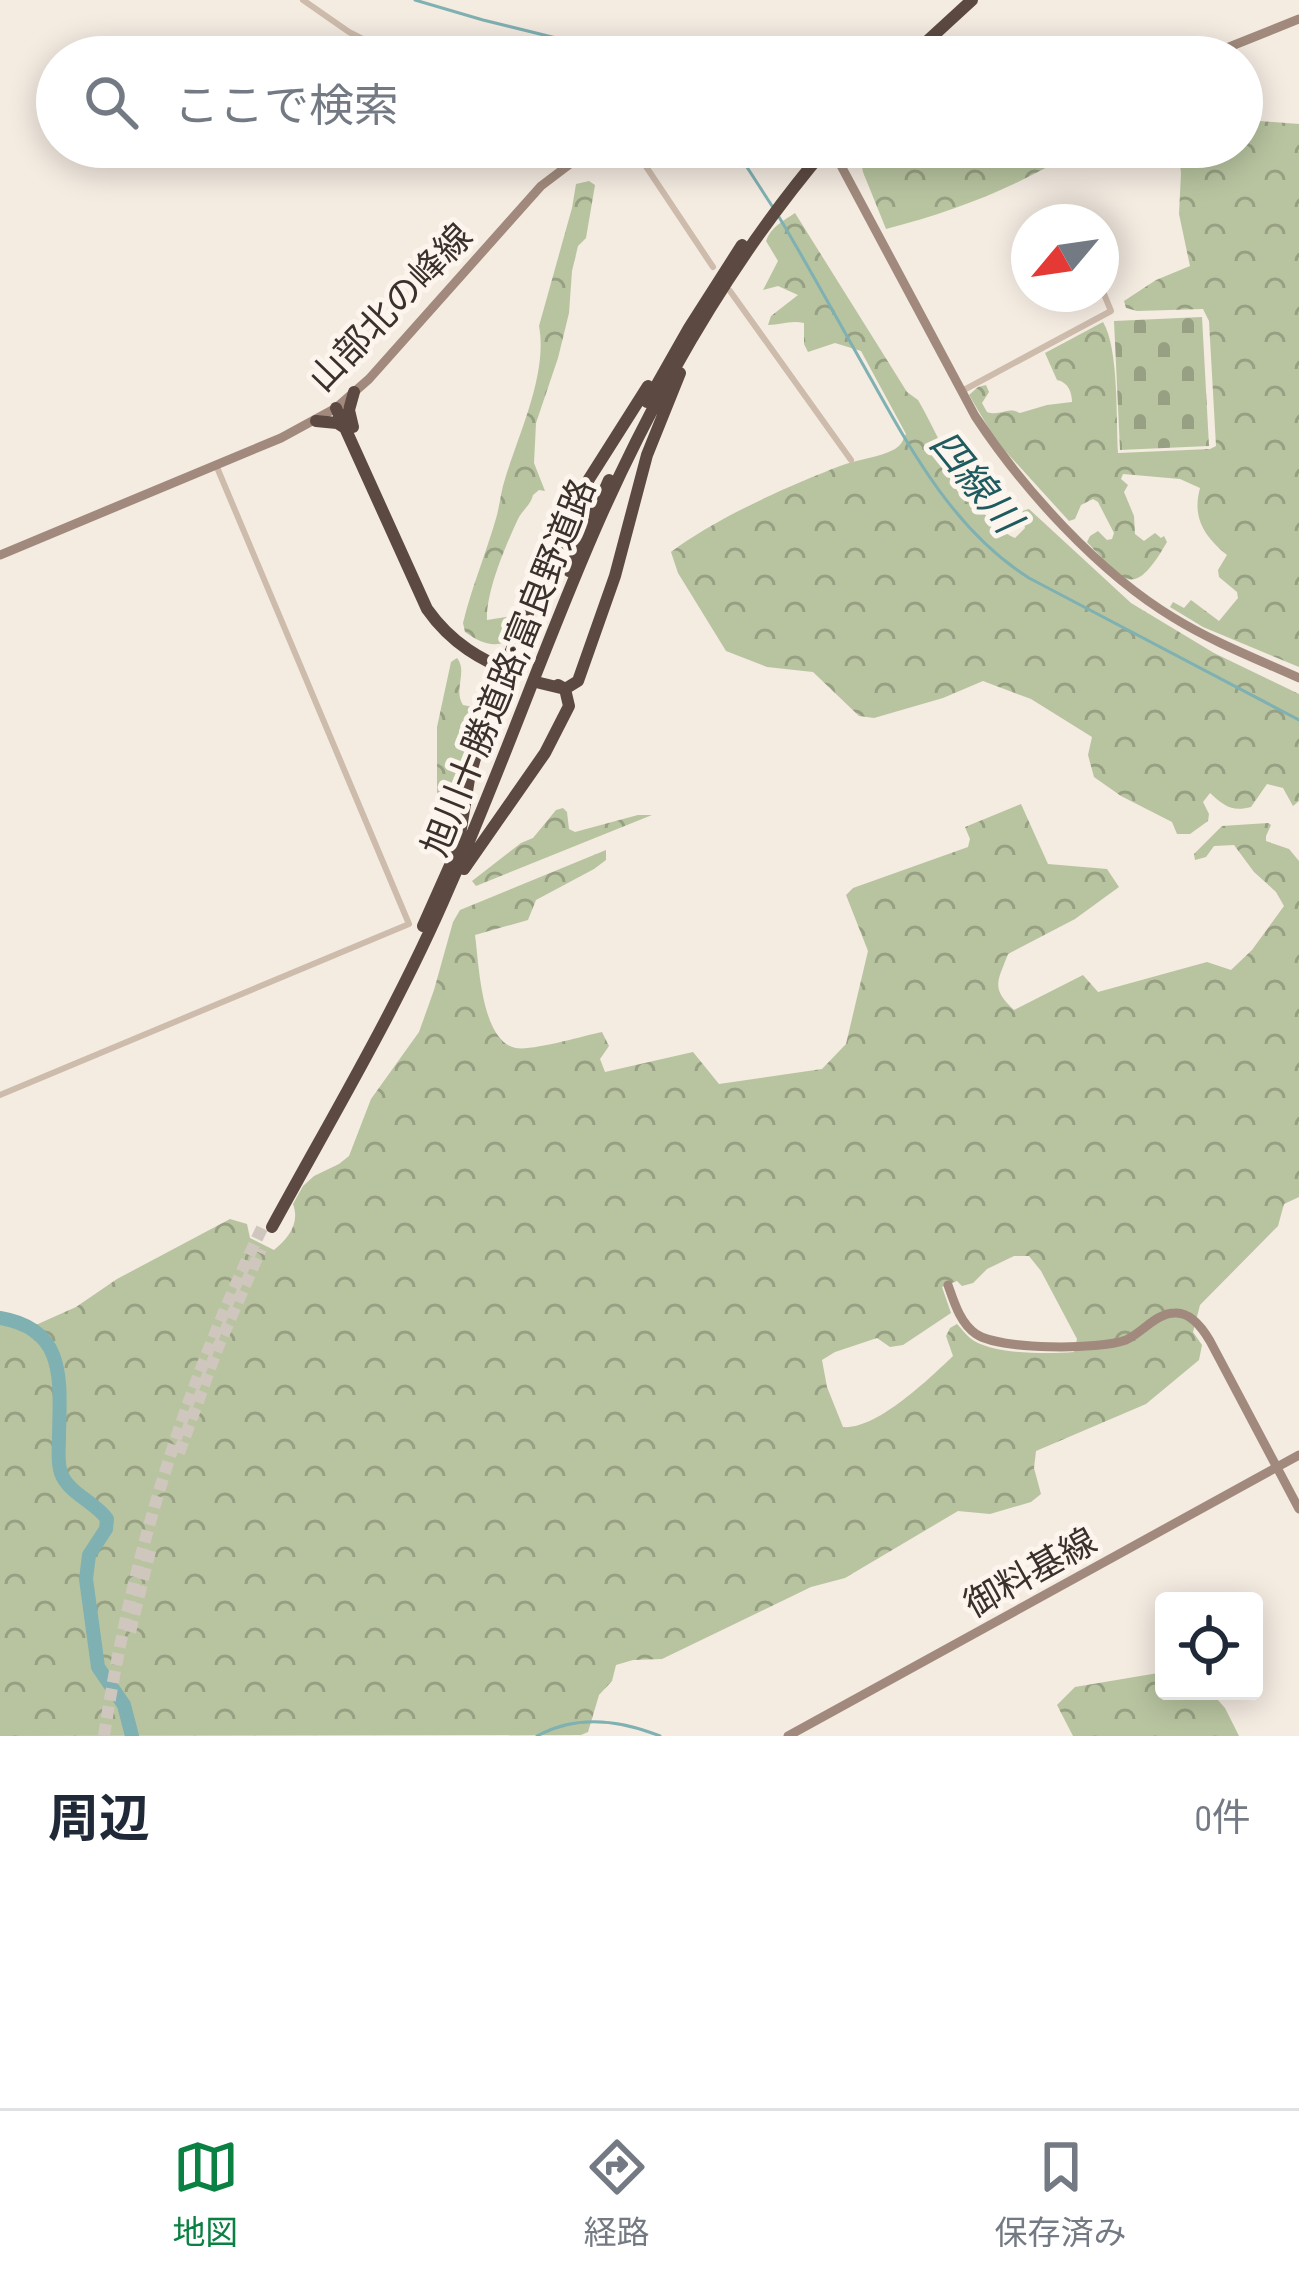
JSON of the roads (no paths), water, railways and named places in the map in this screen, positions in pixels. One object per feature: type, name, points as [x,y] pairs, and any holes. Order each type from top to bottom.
[{"type":"highway","points":[[922,36],[959,0]]},
{"type":"highway","points":[[932,36],[971,0]]},
{"type":"highway","name":"旭川十勝道路;富良野道路","points":[[693,331],[650,398],[592,514],[416,943],[268,1225],[392,1006],[448,890],[600,519],[656,403],[693,331],[717,281],[808,168]]},
{"type":"highway","points":[[495,662],[509,655],[589,478],[638,400],[693,331]]},
{"type":"highway","points":[[565,689],[578,681],[584,667],[615,576],[647,455],[693,331]]},
{"type":"highway","points":[[350,428],[354,392]]},
{"type":"highway","points":[[339,406],[427,609],[446,635],[521,672]]},
{"type":"highway","points":[[316,421],[350,428]]},
{"type":"highway","points":[[458,847],[469,779],[499,677],[495,662]]},
{"type":"highway","points":[[540,679],[565,689]]},
{"type":"highway","points":[[448,890],[545,753],[568,706],[565,689]]},
{"type":"main road","points":[[1258,36],[1299,20]]},
{"type":"main road","name":"山部北の峰線","points":[[0,555],[216,465],[339,406],[541,186],[565,168]]},
{"type":"main road","points":[[838,168],[962,391],[1013,469],[1129,587],[1202,634],[1299,678]]},
{"type":"main road","points":[[948,1285],[966,1325],[994,1341],[1106,1345],[1166,1315],[1188,1317],[1210,1341],[1299,1510]]},
{"type":"main road","name":"御料基線","points":[[788,1736],[1299,1455]]},
{"type":"street","points":[[303,0],[357,36]]},
{"type":"street","points":[[647,168],[713,268]]},
{"type":"street","points":[[730,291],[851,460]]},
{"type":"street","points":[[962,391],[1109,312]]},
{"type":"street","points":[[0,1095],[409,924],[216,465]]},
{"type":"waterway","name":"四線川","points":[[415,0],[548,36]]},
{"type":"waterway","name":"四線川","points":[[748,168],[774,209]]},
{"type":"waterway","name":"四線川","points":[[779,217],[916,457],[978,536],[1029,578],[1299,720]]},
{"type":"waterway","points":[[0,1318],[38,1333],[48,1346],[60,1396],[61,1473],[107,1519],[89,1555],[86,1579],[98,1667],[124,1705],[132,1736]]},
{"type":"waterway","points":[[537,1736],[583,1722],[630,1726],[660,1736]]},
{"type":"tunnel","points":[[104,1736],[129,1603],[164,1474],[209,1347],[264,1224]]},
{"type":"tunnel","points":[[179,1453],[261,1249]]},
{"type":"tunnel","points":[[130,1632],[151,1547]]}]
